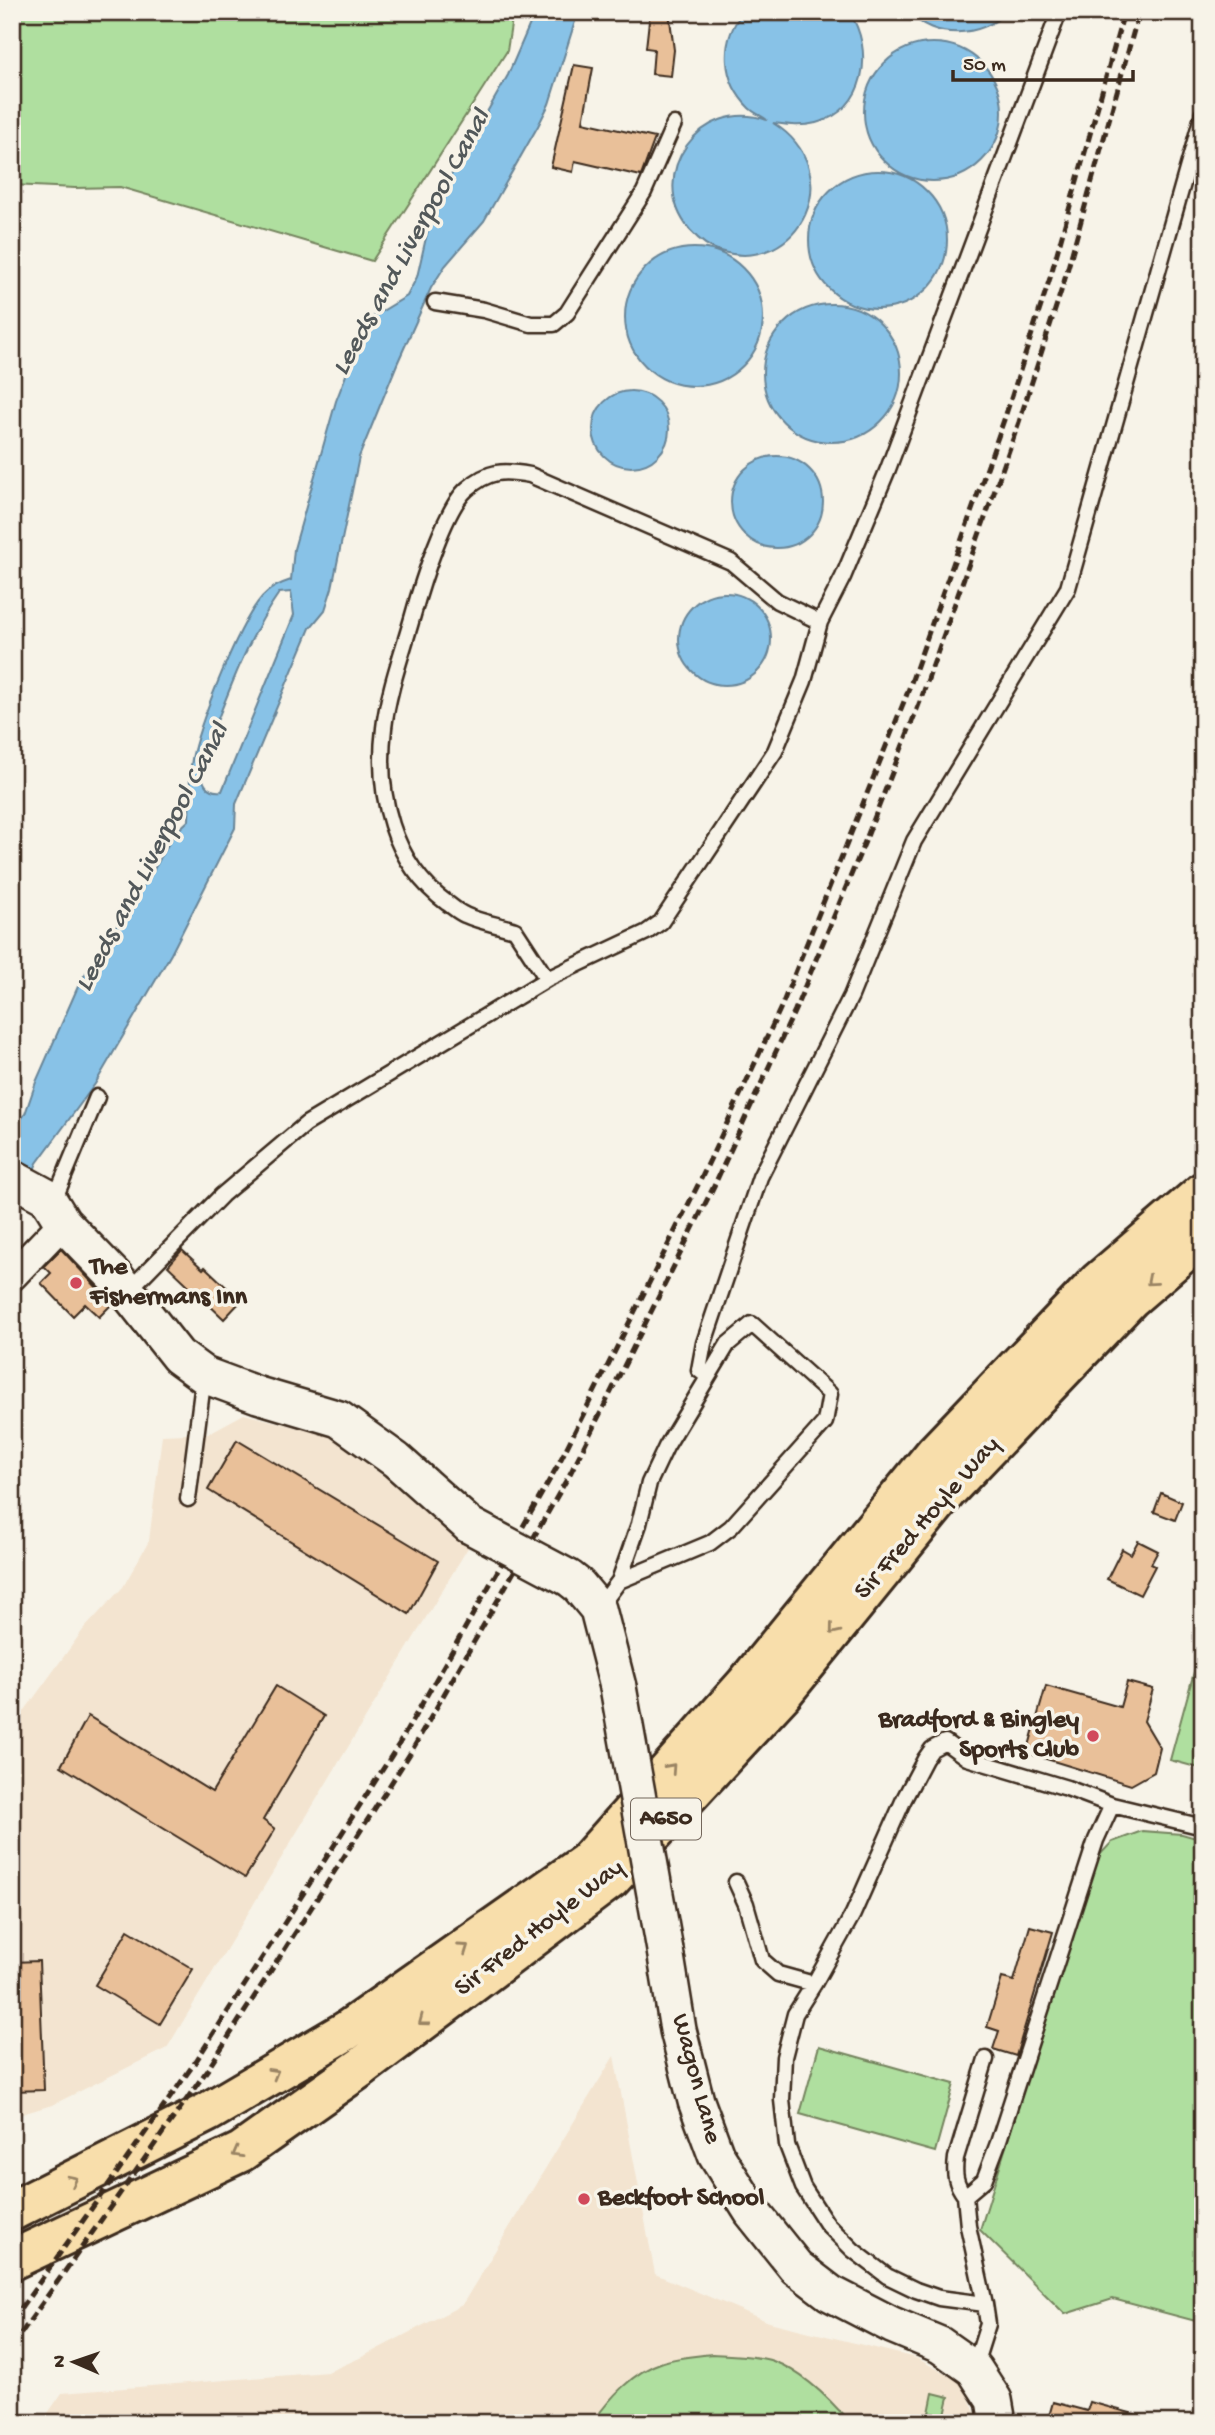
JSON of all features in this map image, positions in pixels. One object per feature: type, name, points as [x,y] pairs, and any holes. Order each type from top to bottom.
[{"type":"highway","name":"Sir Fred Hoyle Way","points":[[12,2211],[208,2112],[346,2031],[587,1862],[746,1685],[934,1453],[1098,1282],[1203,1192]]},
{"type":"highway","name":"Sir Fred Hoyle Way","points":[[12,2259],[241,2152],[363,2066],[611,1879],[782,1694],[947,1491],[1131,1298],[1203,1236]]},
{"type":"street","points":[[12,1178],[54,1208],[178,1356],[204,1376],[339,1419],[396,1460],[469,1525],[569,1578],[598,1609]]},
{"type":"street","points":[[12,1276],[54,1208]]},
{"type":"street","name":"Wagon Lane","points":[[598,1609],[618,1687],[678,2030],[696,2101],[716,2155],[751,2213],[796,2267],[830,2293],[892,2325],[940,2345],[974,2369],[994,2400],[998,2423]]},
{"type":"lane","points":[[127,1292],[222,1195],[306,1124],[547,979],[646,932],[661,922],[775,751],[804,681],[820,622],[843,577],[888,469],[1059,12]]},
{"type":"lane","points":[[708,1377],[699,1370],[704,1343],[716,1300],[760,1177],[851,996],[914,841],[1068,588],[1203,113]]},
{"type":"lane","points":[[435,302],[484,310],[531,324],[554,324],[567,313],[644,191],[674,124]]},
{"type":"lane","points":[[547,979],[515,930],[463,915],[433,893],[413,871],[394,836],[382,785],[384,727],[400,658],[425,573],[455,505],[465,490],[488,474],[506,470],[530,475],[731,562],[777,601],[820,622]]},
{"type":"lane","points":[[54,1208],[97,1097]]},
{"type":"lane","points":[[598,1609],[620,1581],[649,1483],[666,1447],[729,1344],[752,1324],[830,1395],[825,1422],[731,1528],[710,1543],[620,1581]]},
{"type":"lane","points":[[188,1499],[204,1376]]},
{"type":"lane","points":[[985,2304],[939,2298],[887,2276],[853,2250],[827,2224],[803,2188],[787,2145],[782,2100],[784,2057],[794,2014],[853,1914],[919,1769],[938,1744],[944,1742],[967,1758],[1112,1805],[1203,1827]]},
{"type":"lane","points":[[965,2196],[984,2180],[998,2144],[1096,1840],[1112,1805]]},
{"type":"lane","points":[[736,1882],[746,1904],[762,1960],[778,1974],[814,1984]]},
{"type":"lane","points":[[974,2369],[988,2324],[968,2226],[965,2196],[957,2185],[954,2173],[956,2158],[986,2059]]},
{"type":"shaded area","points":[[244,1414],[328,1435],[472,1541],[167,2048],[52,2105],[12,2117],[12,1736],[20,1717],[83,1630],[123,1587],[149,1541],[162,1435],[209,1433]]},
{"type":"shaded area","name":"Beckfoot School","points":[[614,2056],[655,2274],[769,2322],[916,2358],[963,2383],[979,2423],[41,2423],[62,2393],[328,2372],[462,2305]]},
{"type":"green space","points":[[12,12],[513,12],[507,51],[372,261],[120,187],[12,185]]},
{"type":"green space","points":[[1203,1639],[1203,1769],[1170,1760]]},
{"type":"green space","points":[[1142,1831],[1182,1834],[1203,1840],[1203,2323],[1113,2299],[1065,2314],[980,2230],[1095,1860],[1112,1842]]},
{"type":"green space","points":[[819,2046],[954,2084],[935,2152],[800,2114]]},
{"type":"green space","points":[[712,2354],[758,2358],[784,2366],[815,2387],[850,2423],[592,2423],[614,2395],[641,2372],[669,2360]]},
{"type":"green space","points":[[933,2393],[949,2397],[943,2423],[927,2423]]},
{"type":"water","points":[[535,12],[578,12],[549,104],[538,126],[484,221],[445,266],[431,288],[397,364],[359,457],[325,610],[310,628],[236,804],[235,828],[171,954],[95,1084],[37,1163],[12,1220],[12,1129],[25,1114],[36,1082],[80,982],[153,871],[174,834],[189,820],[191,762],[204,718],[235,643],[257,603],[270,590],[291,580],[294,549],[336,401],[348,370],[371,318],[407,296],[417,277],[433,207],[508,75]],"holes":[[[291,592],[294,615],[222,791],[212,790],[202,777],[204,755],[244,655],[279,593]]]},
{"type":"water","points":[[743,12],[849,12],[862,44],[863,61],[855,93],[846,106],[833,116],[805,125],[773,123],[796,143],[808,167],[811,191],[805,214],[792,234],[773,248],[748,255],[716,250],[697,237],[677,209],[673,186],[677,165],[686,146],[702,130],[721,120],[743,116],[767,120],[751,110],[740,97],[729,74],[727,48],[735,24]]},
{"type":"water","points":[[909,12],[1006,12],[984,27],[958,32],[931,27]]},
{"type":"water","points":[[933,43],[959,48],[982,63],[997,86],[1002,112],[997,138],[982,161],[959,176],[933,181],[907,176],[884,161],[869,138],[864,112],[869,86],[884,63],[907,48]]},
{"type":"water","points":[[878,171],[904,176],[927,191],[942,214],[947,240],[942,266],[927,289],[904,304],[878,309],[852,304],[829,289],[814,266],[809,240],[814,214],[829,191],[852,176]]},
{"type":"water","points":[[694,248],[720,253],[743,268],[758,291],[763,317],[758,343],[743,366],[720,381],[694,386],[668,381],[645,366],[630,343],[625,317],[630,291],[645,268],[668,253]]},
{"type":"water","points":[[832,304],[858,309],[881,324],[896,347],[901,373],[896,399],[881,422],[858,437],[832,442],[806,437],[783,422],[768,399],[763,373],[768,347],[783,324],[806,309]]},
{"type":"water","points":[[631,391],[646,394],[658,402],[666,414],[669,429],[666,444],[658,456],[646,464],[631,467],[616,464],[604,456],[596,444],[593,429],[596,414],[604,402],[616,394]]},
{"type":"water","points":[[777,456],[795,459],[810,469],[820,484],[823,502],[820,520],[810,535],[795,545],[777,548],[759,545],[744,535],[734,520],[731,502],[734,484],[744,469],[759,459]]},
{"type":"water","points":[[725,593],[743,596],[758,606],[768,621],[771,639],[768,657],[758,672],[743,682],[725,685],[707,682],[692,672],[682,657],[679,639],[682,621],[692,606],[707,596]]},
{"type":"building","points":[[650,12],[669,12],[674,50],[671,76],[652,74],[654,49],[646,48]]},
{"type":"building","points":[[574,65],[593,68],[583,122],[655,138],[641,176],[575,161],[573,172],[551,167]]},
{"type":"building","points":[[61,1249],[112,1304],[99,1317],[85,1304],[73,1316],[41,1283],[51,1273],[44,1266]]},
{"type":"building","points":[[182,1250],[203,1269],[205,1267],[241,1301],[224,1319],[168,1266]]},
{"type":"building","points":[[237,1440],[438,1561],[409,1614],[208,1490]]},
{"type":"building","points":[[1161,1493],[1182,1502],[1175,1520],[1154,1512]]},
{"type":"building","points":[[1138,1541],[1158,1551],[1151,1564],[1155,1566],[1140,1595],[1107,1579],[1122,1549],[1131,1554]]},
{"type":"building","name":"Bradford & Bingley Sports Club","points":[[1127,1682],[1153,1689],[1144,1721],[1160,1748],[1154,1772],[1131,1785],[1027,1753],[1046,1686],[1120,1707]]},
{"type":"building","points":[[276,1686],[324,1716],[263,1820],[275,1829],[245,1878],[61,1766],[88,1716],[212,1792]]},
{"type":"building","points":[[1030,1926],[1053,1932],[1016,2056],[993,2049],[999,2031],[987,2027],[1002,1978],[1014,1981]]},
{"type":"building","points":[[128,1930],[193,1969],[160,2024],[95,1985]]},
{"type":"building","points":[[39,1961],[44,2090],[12,2091],[12,1962]]},
{"type":"building","points":[[1053,2402],[1087,2411],[1090,2402],[1145,2417],[1144,2423],[1047,2423]]},
{"type":"railway","points":[[12,2321],[196,2061],[399,1744],[558,1465],[701,1179],[782,1005],[907,694],[1005,417],[1050,278],[1124,12]]},
{"type":"railway","points":[[12,2346],[208,2069],[411,1752],[571,1472],[714,1186],[795,1010],[921,699],[1019,422],[1064,282],[1139,12]]},
{"type":"place","name":"The Fishermans Inn","points":[[76,1283]]},
{"type":"place","name":"Bradford & Bingley Sports Club","points":[[1093,1736]]},
{"type":"place","name":"Beckfoot School","points":[[584,2199]]},
{"type":"water label","name":"Leeds and Liverpool Canal","points":[[412,243]]},
{"type":"water label","name":"Leeds and Liverpool Canal","points":[[153,858]]}]
